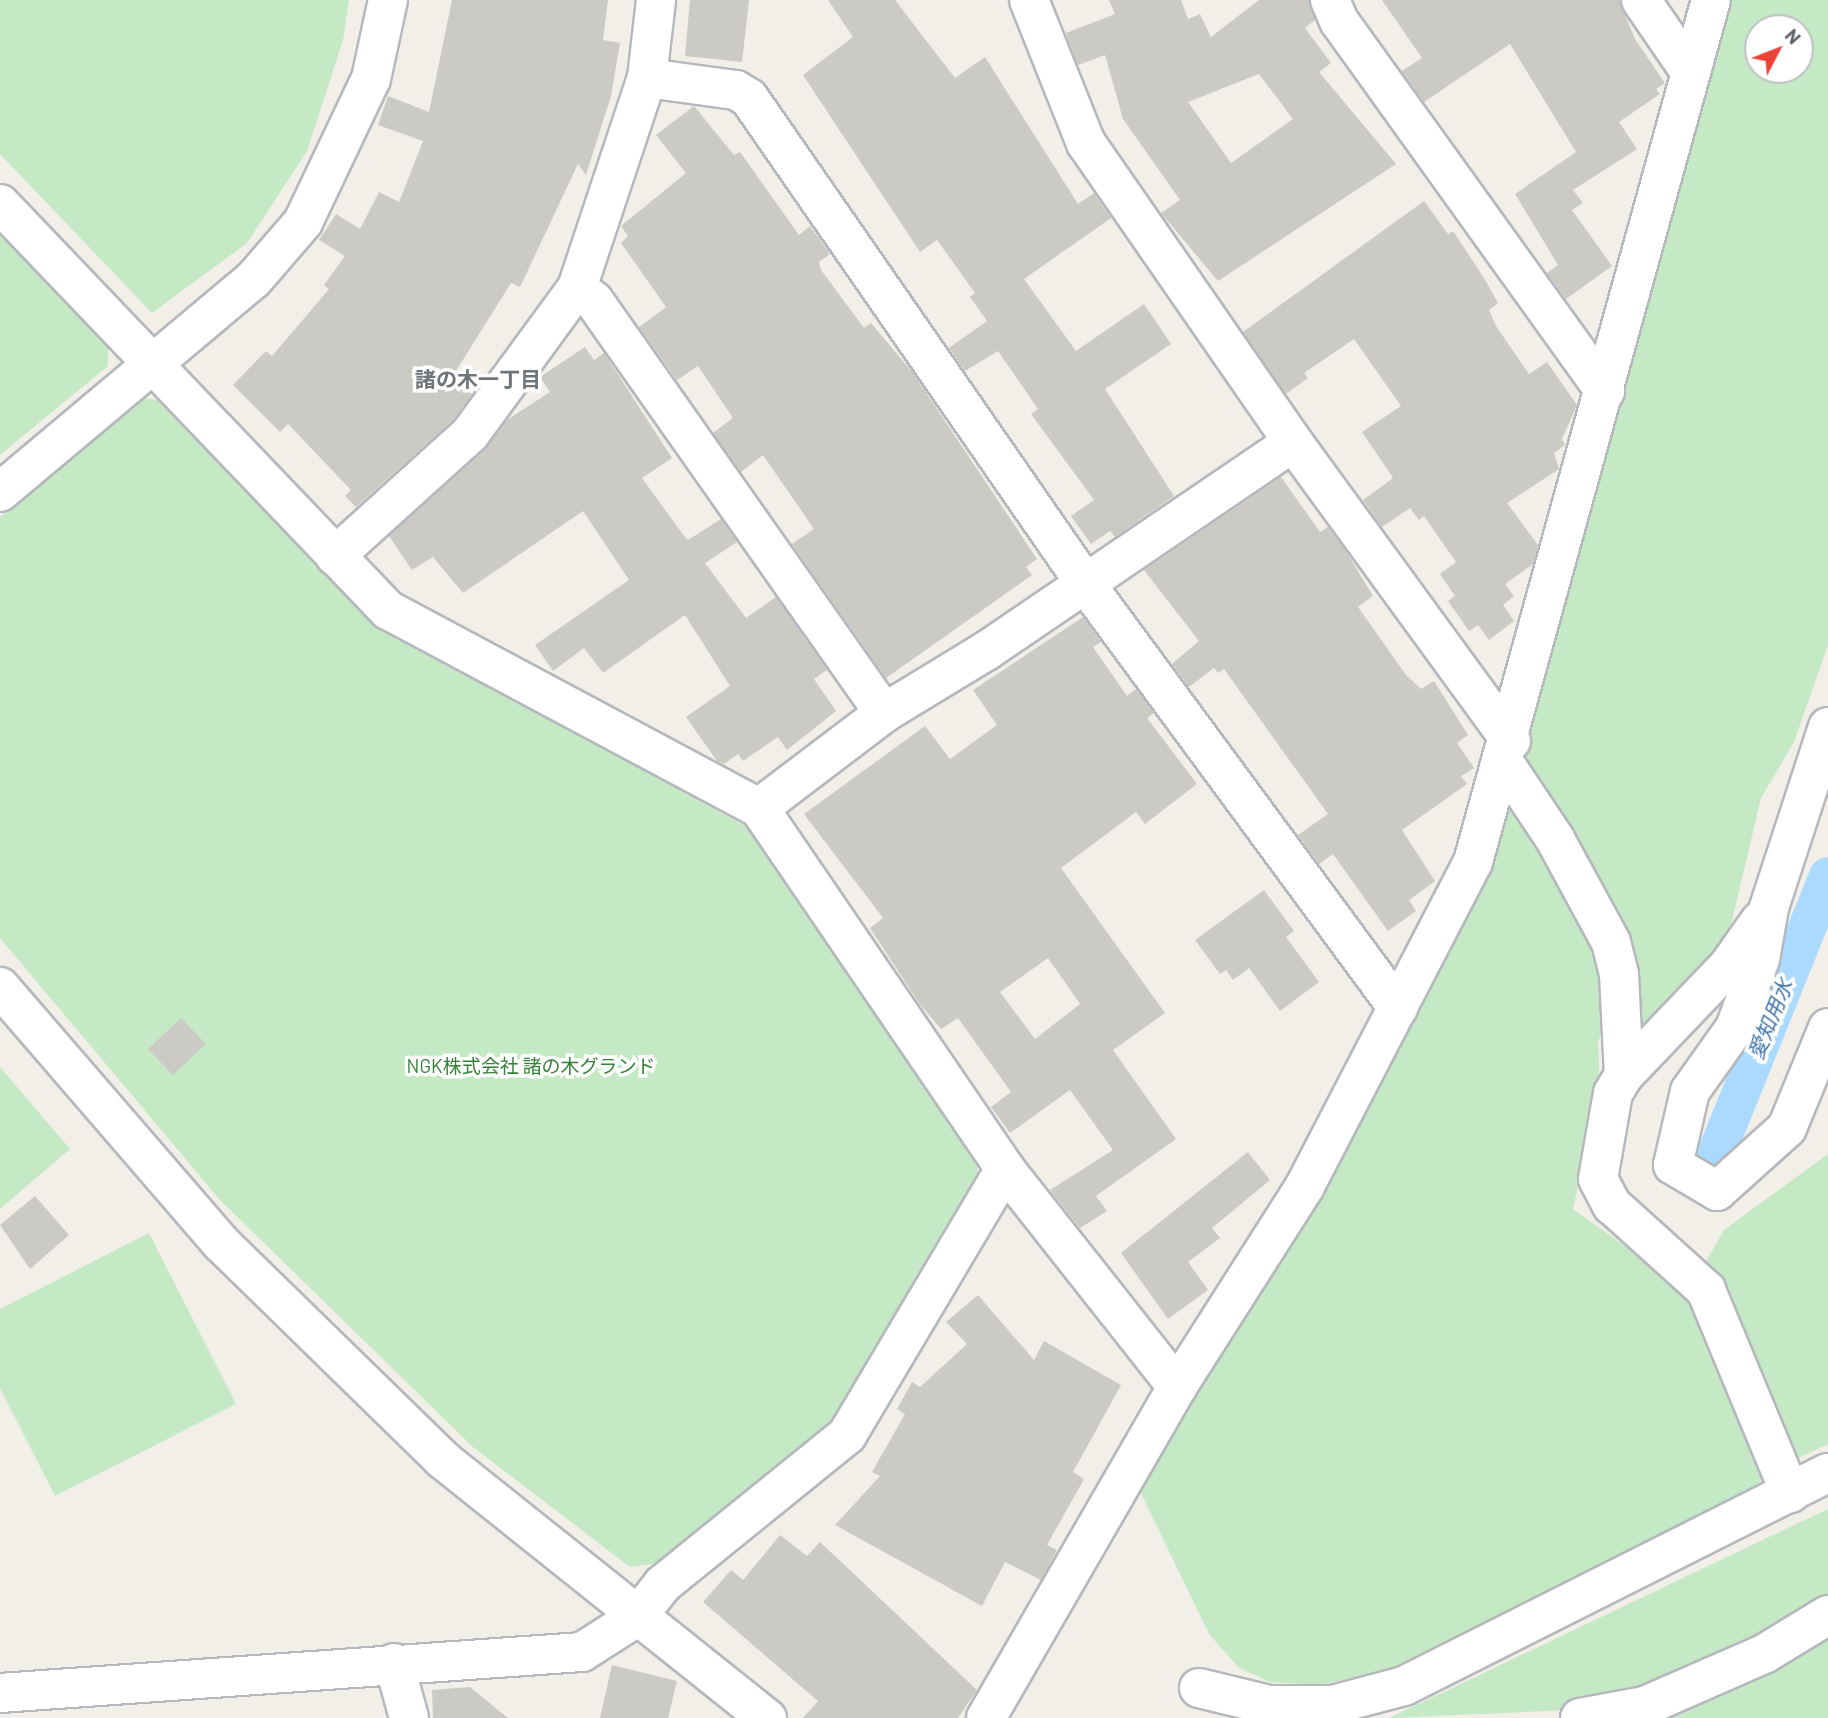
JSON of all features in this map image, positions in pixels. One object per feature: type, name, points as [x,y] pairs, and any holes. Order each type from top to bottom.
[{"type":"street","points":[[0,492],[253,281],[303,222],[371,79],[388,0]]},
{"type":"street","points":[[335,556],[470,434],[577,288],[647,78],[656,0]]},
{"type":"street","points":[[1029,0],[1086,142],[1508,752],[1611,942],[1619,974],[1624,1075]]},
{"type":"street","points":[[1330,0],[1339,21],[1605,391]]},
{"type":"street","points":[[1641,0],[1691,73]]},
{"type":"street","points":[[986,1718],[1177,1387],[1305,1185],[1473,862],[1508,752],[1711,0]]},
{"type":"street","points":[[647,78],[736,90],[749,97],[1085,583],[1398,1008]]},
{"type":"street","points":[[0,204],[388,610],[759,808],[1005,1168],[1177,1387]]},
{"type":"street","points":[[577,288],[594,301],[884,713]]},
{"type":"street","points":[[759,808],[884,713],[1085,583],[1293,442]]},
{"type":"street","points":[[1790,1493],[1706,1290],[1612,1205],[1598,1180],[1613,1093],[1624,1075],[1729,965],[1769,908],[1821,788],[1828,727]]},
{"type":"street","points":[[1769,908],[1760,959],[1735,1028],[1690,1091],[1673,1165],[1717,1191],[1787,1128],[1828,1028]]},
{"type":"street","points":[[0,987],[230,1252],[442,1459],[766,1718]]},
{"type":"street","points":[[0,1693],[38,1705],[394,1662],[582,1652],[637,1617],[663,1584],[847,1435],[1005,1168]]},
{"type":"street","points":[[1199,1688],[1269,1705],[1332,1705],[1404,1686],[1828,1473]]},
{"type":"street","points":[[1580,1718],[1645,1706],[1764,1654],[1828,1615]]},
{"type":"street","points":[[394,1662],[409,1718]]},
{"type":"green space","points":[[0,0],[349,0],[343,40],[307,151],[247,243],[152,313],[0,154]]},
{"type":"green space","points":[[1729,0],[1828,0],[1828,645],[1794,742],[1761,798],[1727,942],[1630,1051],[1630,1013],[1519,768]]},
{"type":"green space","points":[[0,234],[108,348],[108,366],[0,455]]},
{"type":"green space","name":"NGK株式会社 諸の木グランド","points":[[143,398],[166,401],[376,623],[750,829],[975,1144],[978,1176],[830,1436],[666,1562],[630,1567],[473,1447],[220,1200],[0,938],[0,517]]},
{"type":"green space","points":[[1511,790],[1596,933],[1611,1007],[1598,1042],[1600,1088],[1573,1209],[1675,1282],[1698,1310],[1765,1475],[1753,1491],[1645,1549],[1389,1669],[1320,1685],[1270,1682],[1239,1668],[1209,1634],[1139,1489],[1243,1316]]},
{"type":"green space","points":[[0,1067],[70,1149],[0,1209]]},
{"type":"green space","points":[[1828,1154],[1828,1444],[1792,1461],[1707,1260],[1724,1230]]},
{"type":"green space","points":[[149,1233],[236,1404],[55,1496],[0,1388],[0,1309]]},
{"type":"green space","points":[[1828,1509],[1828,1604],[1752,1647],[1591,1709],[1389,1718]]},
{"type":"green space","points":[[1828,1638],[1828,1718],[1655,1718],[1759,1664]]},
{"type":"building","points":[[452,0],[608,0],[603,40],[620,43],[611,96],[586,175],[578,164],[520,287],[511,283],[451,379],[472,394],[454,419],[356,507],[345,496],[351,490],[288,424],[280,432],[233,385],[266,351],[272,356],[329,289],[324,285],[345,256],[319,240],[336,214],[360,229],[379,192],[399,202],[423,141],[378,125],[388,96],[429,112]]},
{"type":"building","points":[[690,0],[749,0],[742,62],[685,56]]},
{"type":"building","points":[[828,0],[895,0],[955,78],[985,57],[1078,204],[1094,193],[1111,218],[1024,279],[1076,351],[1144,304],[1171,344],[1105,389],[1174,496],[1115,537],[1110,531],[1091,544],[1071,516],[1094,500],[1031,414],[1038,409],[998,351],[965,371],[949,348],[987,321],[970,297],[975,293],[937,240],[920,252],[803,75],[853,37]]},
{"type":"building","points":[[1109,0],[1181,0],[1188,19],[1200,14],[1211,37],[1259,0],[1309,0],[1315,20],[1305,28],[1331,63],[1319,72],[1396,164],[1218,281],[1161,213],[1180,200],[1123,119],[1105,55],[1078,65],[1066,33],[1115,14]],"holes":[[[1259,74],[1293,119],[1231,163],[1188,102]]]},
{"type":"building","points":[[1382,0],[1619,0],[1635,39],[1665,83],[1656,89],[1660,94],[1619,122],[1637,149],[1573,190],[1583,203],[1572,210],[1612,266],[1566,299],[1547,273],[1558,265],[1515,194],[1576,152],[1510,44],[1424,102],[1402,71],[1422,58]]},
{"type":"building","points":[[694,106],[734,155],[740,152],[799,235],[810,226],[830,254],[819,262],[821,270],[864,328],[871,323],[913,373],[1037,559],[1026,567],[1032,575],[886,678],[792,544],[814,529],[763,455],[741,472],[713,433],[733,418],[698,366],[677,380],[639,327],[666,307],[621,243],[628,236],[621,226],[686,173],[656,135]]},
{"type":"building","points":[[1424,201],[1448,234],[1453,231],[1484,278],[1498,303],[1489,310],[1496,326],[1529,374],[1547,362],[1577,405],[1562,439],[1565,445],[1554,453],[1559,469],[1507,503],[1538,545],[1533,564],[1505,584],[1514,596],[1503,605],[1514,621],[1489,640],[1478,625],[1469,631],[1448,601],[1455,596],[1440,574],[1456,562],[1424,516],[1419,520],[1410,508],[1382,527],[1363,500],[1393,478],[1362,432],[1401,406],[1354,339],[1304,373],[1308,378],[1286,394],[1243,332]]},
{"type":"building","points":[[585,347],[594,360],[604,353],[672,458],[642,478],[684,536],[688,540],[721,519],[737,542],[705,563],[746,618],[776,597],[827,670],[814,679],[836,711],[787,750],[778,737],[743,761],[738,754],[724,764],[717,761],[686,717],[730,686],[685,615],[603,673],[584,648],[553,671],[535,645],[629,580],[583,511],[463,593],[433,557],[412,570],[389,536],[485,450],[507,420],[550,392],[540,377]]},
{"type":"building","points":[[1281,477],[1320,532],[1328,527],[1347,553],[1373,596],[1358,607],[1406,675],[1421,689],[1434,681],[1468,735],[1457,743],[1474,768],[1461,776],[1467,784],[1402,830],[1435,881],[1409,900],[1416,911],[1388,931],[1333,854],[1319,864],[1298,835],[1328,814],[1224,669],[1218,673],[1214,668],[1189,687],[1172,664],[1199,641],[1144,570]]},
{"type":"building","points":[[1083,617],[1101,642],[1093,647],[1127,696],[1136,689],[1154,713],[1147,718],[1197,784],[1145,824],[1136,812],[1061,868],[1165,1013],[1113,1050],[1176,1139],[1096,1196],[1107,1211],[1080,1228],[1050,1190],[1113,1150],[1070,1090],[1010,1133],[991,1107],[1011,1092],[958,1018],[941,1029],[919,1003],[870,928],[883,918],[804,814],[925,726],[950,759],[997,725],[973,690]],"holes":[[[1048,958],[1080,1004],[1035,1039],[1000,992]]]},
{"type":"building","points":[[1264,890],[1294,931],[1286,937],[1319,982],[1280,1011],[1249,968],[1233,980],[1226,970],[1220,974],[1195,940]]},
{"type":"building","points":[[181,1018],[206,1044],[173,1075],[148,1049]]},
{"type":"building","points":[[1248,1152],[1270,1180],[1212,1228],[1220,1238],[1188,1262],[1208,1290],[1168,1319],[1121,1253]]},
{"type":"building","points":[[35,1196],[69,1235],[30,1269],[0,1225]]},
{"type":"building","points":[[978,1295],[1034,1360],[1044,1341],[1121,1385],[1073,1472],[1084,1479],[1047,1545],[1057,1550],[1041,1580],[1005,1562],[982,1606],[835,1525],[880,1476],[872,1472],[905,1414],[897,1409],[912,1382],[920,1387],[967,1344],[946,1322]]},
{"type":"building","points":[[780,1535],[807,1556],[820,1542],[977,1690],[958,1718],[803,1718],[818,1701],[703,1602],[731,1570],[743,1580]]},
{"type":"building","points":[[612,1665],[677,1681],[668,1718],[600,1718]]},
{"type":"building","points":[[470,1687],[508,1718],[433,1718],[432,1690]]},
{"type":"waterway","name":"愛知用水","points":[[1713,1162],[1828,876]]},
{"type":"district","name":"諸の木一丁目","points":[[478,379]]}]
